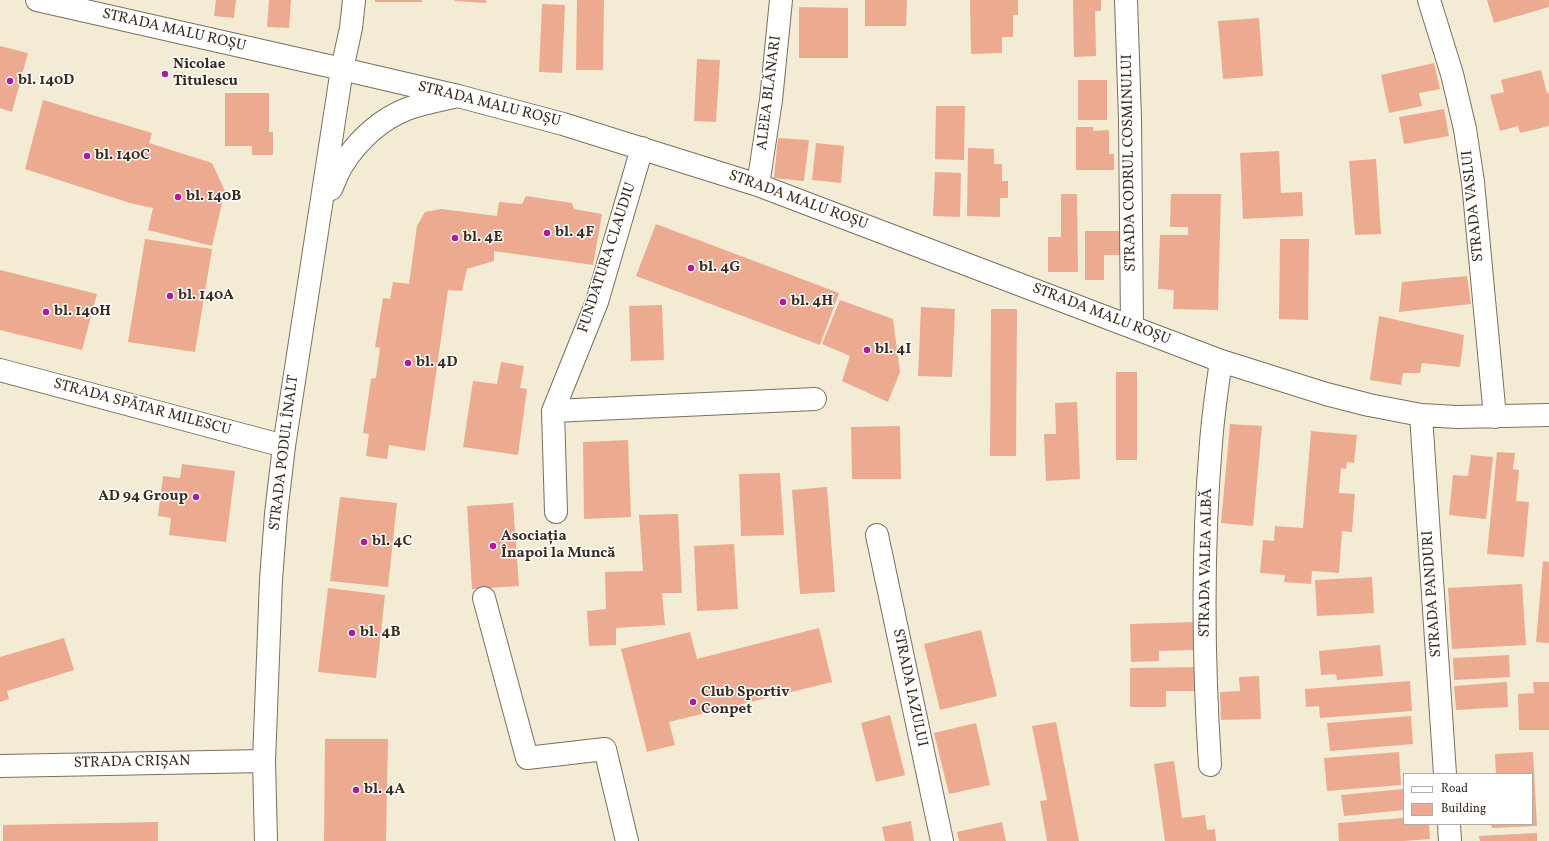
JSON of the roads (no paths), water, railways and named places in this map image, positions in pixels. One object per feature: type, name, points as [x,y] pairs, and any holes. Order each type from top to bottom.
[{"type":"street","name":"STRADA MALU ROȘU","points":[[37,0],[458,96],[563,124],[642,148],[758,185],[1221,361],[1326,394],[1369,405],[1421,415],[1457,417],[1549,415]]},
{"type":"street","name":"STRADA PODUL ÎNALT","points":[[266,841],[264,761],[271,580],[276,514],[284,446],[342,69],[351,28],[354,0]]},
{"type":"street","name":"ALEEA BLĂNARI","points":[[758,185],[771,100],[781,0]]},
{"type":"street","name":"STRADA CODRUL COSMINULUI","points":[[1126,0],[1130,119],[1132,326]]},
{"type":"street","name":"STRADA VASLUI","points":[[1429,0],[1452,74],[1465,129],[1473,182],[1495,417]]},
{"type":"street","points":[[321,212],[342,165],[356,145],[384,120],[407,109],[458,96]]},
{"type":"street","name":"FUNDĂTURA CLAUDIU","points":[[556,512],[553,411],[598,302],[642,148]]},
{"type":"street","name":"STRADA VALEA ALBĂ","points":[[1210,765],[1205,690],[1207,528],[1211,442],[1221,361]]},
{"type":"street","name":"STRADA SPĂTAR MILESCU","points":[[0,370],[284,446]]},
{"type":"street","points":[[553,411],[815,399]]},
{"type":"street","name":"STRADA PANDURI","points":[[1421,415],[1445,773]]},
{"type":"street","name":"STRADA IAZULUI","points":[[877,535],[942,841]]},
{"type":"street","points":[[484,598],[527,758],[605,748],[627,841]]},
{"type":"street","name":"STRADA CRIȘAN","points":[[0,766],[264,761]]},
{"type":"street","points":[[1449,825],[1450,841]]},
{"type":"place","name":"Nicolae Titulescu","points":[[165,74]]},
{"type":"place","name":"bl. 140D","points":[[10,81]]},
{"type":"place","name":"bl. 140C","points":[[87,156]]},
{"type":"place","name":"bl. 140B","points":[[178,197]]},
{"type":"place","name":"bl. 4F","points":[[547,233]]},
{"type":"place","name":"bl. 4E","points":[[455,238]]},
{"type":"place","name":"bl. 4G","points":[[691,268]]},
{"type":"place","name":"bl. 140A","points":[[170,296]]},
{"type":"place","name":"bl. 4H","points":[[783,302]]},
{"type":"place","name":"bl. 140H","points":[[46,312]]},
{"type":"place","name":"bl. 4I","points":[[867,350]]},
{"type":"place","name":"bl. 4D","points":[[408,363]]},
{"type":"place","name":"AD 94 Group","points":[[196,497]]},
{"type":"place","name":"bl. 4C","points":[[364,542]]},
{"type":"place","name":"Asociația Înapoi la Muncă","points":[[493,546]]},
{"type":"place","name":"bl. 4B","points":[[352,633]]},
{"type":"place","name":"Club Sportiv Conpet","points":[[693,702]]},
{"type":"place","name":"bl. 4A","points":[[356,790]]}]
